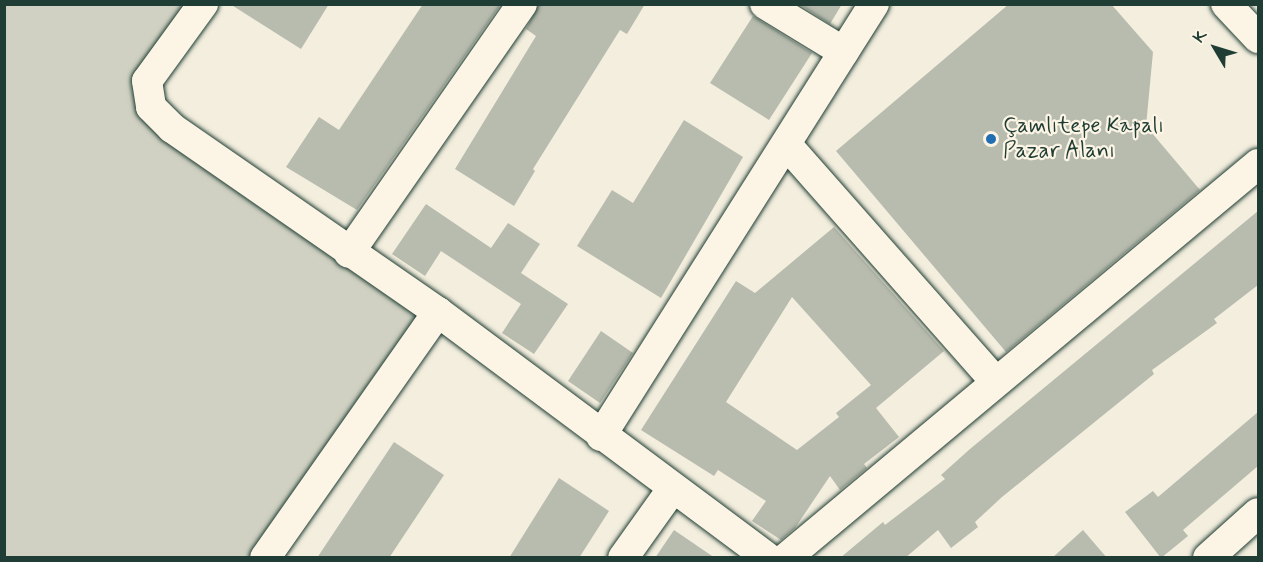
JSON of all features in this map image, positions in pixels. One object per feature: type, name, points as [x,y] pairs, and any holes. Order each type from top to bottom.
[{"type":"street","points":[[203,4],[147,81],[151,107],[172,128],[349,253],[438,312],[601,436],[768,558]]},
{"type":"street","points":[[349,253],[522,4]]},
{"type":"street","points":[[765,4],[844,52]]},
{"type":"street","points":[[601,436],[874,4]]},
{"type":"street","points":[[1226,4],[1258,38]]},
{"type":"street","points":[[786,144],[996,382]]},
{"type":"street","points":[[786,558],[1258,164]]},
{"type":"street","points":[[266,558],[438,312]]},
{"type":"street","points":[[623,558],[673,488]]},
{"type":"street","points":[[1208,558],[1258,513]]},
{"type":"shaded area","points":[[4,5],[201,5],[151,107],[438,312],[265,557],[5,557]]},
{"type":"building","points":[[230,4],[329,4],[301,49]]},
{"type":"building","points":[[423,4],[501,4],[357,210],[286,167],[319,117],[339,130]]},
{"type":"building","points":[[539,4],[645,4],[627,34],[620,30],[533,169],[535,171],[514,206],[455,169],[536,36],[526,29]]},
{"type":"building","points":[[799,4],[842,4],[830,24]]},
{"type":"building","name":"Çamlıtepe Kapalı Pazar Alanı","points":[[1009,4],[1111,4],[1153,52],[1146,126],[1200,190],[1006,352],[836,151]]},
{"type":"building","points":[[753,16],[812,53],[769,120],[710,83]]},
{"type":"building","points":[[684,120],[743,157],[661,298],[577,246],[612,190],[633,203]]},
{"type":"building","points":[[426,204],[491,248],[508,223],[540,244],[521,273],[568,304],[534,354],[502,333],[521,304],[441,251],[425,276],[392,254]]},
{"type":"building","points":[[1258,211],[1258,285],[1214,319],[1217,323],[1152,370],[1154,374],[1002,497],[975,522],[978,527],[951,548],[938,530],[905,558],[840,558],[883,522],[885,525],[945,479],[941,475],[970,449]]},
{"type":"building","points":[[834,227],[944,351],[876,408],[899,437],[864,464],[867,468],[840,490],[830,476],[795,528],[781,540],[752,521],[766,501],[718,470],[714,476],[641,430],[736,281],[755,293]],"holes":[[[792,297],[871,385],[836,413],[839,417],[797,450],[726,402]]]},
{"type":"building","points":[[601,331],[633,353],[600,403],[568,381]]},
{"type":"building","points":[[1258,412],[1258,466],[1183,530],[1188,536],[1161,558],[1125,512],[1153,491],[1158,497]]},
{"type":"building","points":[[394,442],[444,475],[389,558],[317,558]]},
{"type":"building","points":[[559,478],[609,511],[579,558],[509,558]]},
{"type":"building","points":[[674,530],[715,558],[655,558]]},
{"type":"building","points":[[1083,530],[1107,558],[1052,558]]},
{"type":"place","name":"Çamlıtepe Kapalı Pazar Alanı","points":[[991,139]]}]
